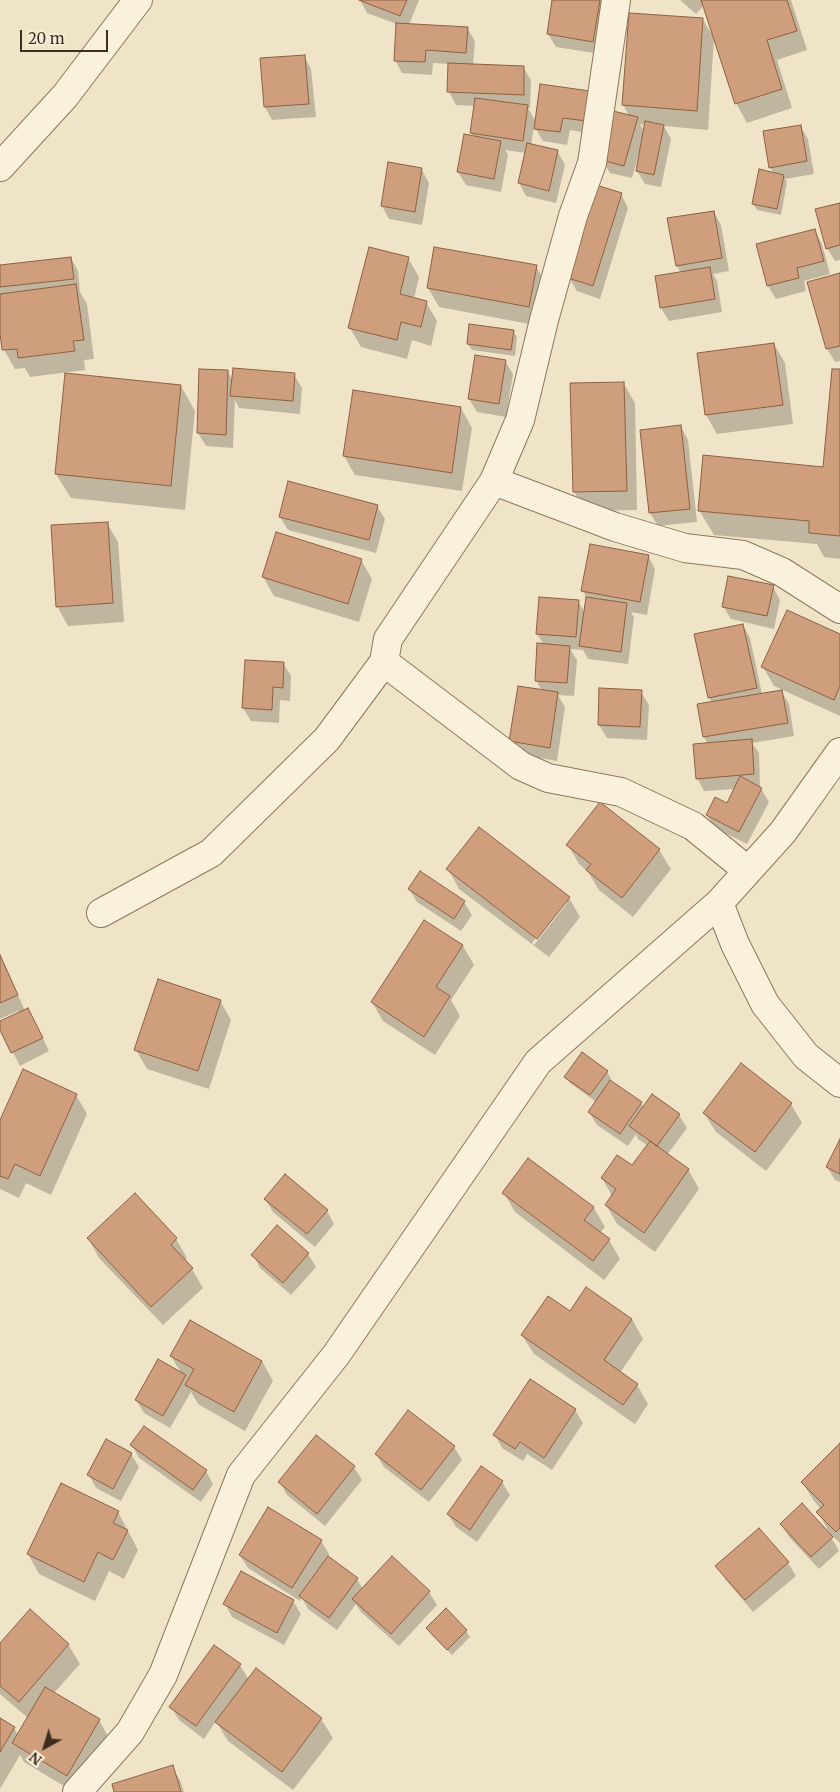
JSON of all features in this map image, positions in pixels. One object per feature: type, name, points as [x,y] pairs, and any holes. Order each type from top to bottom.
[{"type":"street","points":[[0,167],[65,96],[138,0]]},
{"type":"street","points":[[101,914],[211,852],[327,738],[384,662],[388,639],[494,481],[520,420],[544,320],[573,216],[592,163],[616,0]]},
{"type":"street","points":[[494,481],[615,527],[685,548],[742,555],[782,572],[840,609]]},
{"type":"street","points":[[384,662],[521,766],[548,778],[621,792],[693,826],[747,870]]},
{"type":"street","points":[[77,1792],[130,1732],[163,1675],[241,1475],[336,1355],[538,1062],[719,903],[783,832],[840,752]]},
{"type":"street","points":[[719,903],[735,944],[765,1004],[806,1056],[840,1084]]},
{"type":"building","points":[[359,0],[407,0],[400,16]]},
{"type":"building","points":[[552,0],[600,0],[593,42],[547,34]]},
{"type":"building","points":[[701,0],[787,0],[797,31],[767,40],[782,89],[735,104]]},
{"type":"building","points":[[629,13],[703,18],[697,111],[622,105]]},
{"type":"building","points":[[396,23],[468,27],[466,53],[426,50],[425,62],[394,61]]},
{"type":"building","points":[[305,55],[309,104],[264,107],[260,58]]},
{"type":"building","points":[[448,63],[524,66],[524,95],[447,92]]},
{"type":"building","points":[[540,84],[590,91],[586,121],[563,118],[560,132],[534,129]]},
{"type":"building","points":[[475,98],[528,105],[523,141],[470,133]]},
{"type":"building","points":[[613,111],[638,117],[624,166],[601,160]]},
{"type":"building","points":[[645,121],[664,125],[654,175],[636,171]]},
{"type":"building","points":[[801,125],[807,161],[769,168],[763,131]]},
{"type":"building","points":[[464,134],[501,141],[494,179],[457,172]]},
{"type":"building","points":[[527,143],[558,150],[549,191],[518,183]]},
{"type":"building","points":[[388,162],[422,168],[415,212],[381,206]]},
{"type":"building","points":[[759,169],[784,175],[777,209],[752,204]]},
{"type":"building","points":[[596,185],[622,193],[593,286],[568,278]]},
{"type":"building","points":[[840,203],[840,245],[826,249],[815,209]]},
{"type":"building","points":[[714,211],[722,258],[676,266],[667,218]]},
{"type":"building","points":[[815,229],[824,261],[797,268],[799,278],[767,286],[756,244]]},
{"type":"building","points":[[369,247],[409,257],[400,294],[427,301],[421,327],[401,322],[397,340],[348,328]]},
{"type":"building","points":[[434,247],[537,265],[529,307],[427,288]]},
{"type":"building","points":[[71,257],[74,279],[0,287],[0,265]]},
{"type":"building","points":[[710,267],[715,299],[660,308],[655,276]]},
{"type":"building","points":[[840,273],[840,346],[826,349],[807,282]]},
{"type":"building","points":[[76,284],[84,340],[73,341],[75,351],[18,358],[17,349],[2,350],[0,294]]},
{"type":"building","points":[[469,324],[514,330],[511,350],[467,344]]},
{"type":"building","points":[[774,343],[783,405],[705,415],[697,353]]},
{"type":"building","points":[[475,355],[506,360],[499,404],[468,399]]},
{"type":"building","points":[[233,368],[295,373],[293,401],[230,396]]},
{"type":"building","points":[[199,369],[228,370],[226,435],[197,433]]},
{"type":"building","points":[[832,369],[840,369],[840,536],[809,533],[809,521],[698,511],[703,455],[823,467]]},
{"type":"building","points":[[65,373],[181,385],[171,486],[55,474]]},
{"type":"building","points":[[624,382],[627,491],[573,492],[570,383]]},
{"type":"building","points":[[353,390],[461,407],[452,473],[343,456]]},
{"type":"building","points":[[681,425],[690,509],[649,513],[640,430]]},
{"type":"building","points":[[288,481],[378,505],[369,540],[279,517]]},
{"type":"building","points":[[108,522],[113,603],[56,607],[51,525]]},
{"type":"building","points":[[276,532],[362,559],[348,604],[262,577]]},
{"type":"building","points":[[590,544],[649,555],[640,602],[581,591]]},
{"type":"building","points":[[728,576],[774,585],[767,616],[722,607]]},
{"type":"building","points":[[539,597],[579,600],[576,637],[536,634]]},
{"type":"building","points":[[586,597],[627,603],[621,652],[579,646]]},
{"type":"building","points":[[787,610],[840,634],[840,686],[834,700],[761,667]]},
{"type":"building","points":[[743,624],[757,688],[708,698],[694,634]]},
{"type":"building","points":[[537,643],[570,646],[567,683],[535,681]]},
{"type":"building","points":[[245,660],[284,662],[283,688],[273,687],[272,710],[242,708]]},
{"type":"building","points":[[518,686],[558,692],[550,748],[509,741]]},
{"type":"building","points":[[599,688],[642,690],[640,727],[598,725]]},
{"type":"building","points":[[782,690],[788,723],[703,737],[697,704]]},
{"type":"building","points":[[752,739],[754,774],[696,779],[693,744]]},
{"type":"building","points":[[740,776],[762,788],[739,832],[706,815],[715,797],[727,803]]},
{"type":"building","points":[[600,802],[660,849],[622,898],[586,870],[591,864],[566,845]]},
{"type":"building","points":[[479,827],[570,897],[537,939],[446,869]]},
{"type":"building","points":[[420,871],[465,901],[454,919],[408,889]]},
{"type":"building","points":[[424,920],[463,945],[436,987],[450,996],[424,1037],[371,1002]]},
{"type":"building","points":[[0,955],[18,995],[0,1003]]},
{"type":"building","points":[[158,979],[221,1000],[198,1071],[134,1050]]},
{"type":"building","points":[[28,1008],[43,1038],[11,1053],[0,1030],[0,1021]]},
{"type":"building","points":[[582,1052],[608,1071],[590,1095],[564,1077]]},
{"type":"building","points":[[741,1063],[792,1103],[755,1152],[703,1113]]},
{"type":"building","points":[[23,1069],[77,1094],[40,1176],[15,1164],[8,1179],[0,1176],[0,1120]]},
{"type":"building","points":[[610,1080],[642,1102],[620,1134],[588,1112]]},
{"type":"building","points":[[652,1094],[680,1114],[657,1146],[629,1126]]},
{"type":"building","points":[[840,1139],[840,1174],[826,1167]]},
{"type":"building","points":[[650,1141],[689,1169],[644,1233],[605,1205],[616,1189],[601,1178],[617,1155],[632,1165]]},
{"type":"building","points":[[528,1158],[594,1207],[584,1220],[610,1239],[593,1261],[502,1193]]},
{"type":"building","points":[[285,1174],[328,1210],[307,1234],[264,1199]]},
{"type":"building","points":[[135,1193],[177,1238],[171,1245],[193,1268],[151,1307],[87,1238]]},
{"type":"building","points":[[277,1225],[309,1253],[283,1283],[251,1255]]},
{"type":"building","points":[[586,1287],[632,1319],[604,1360],[638,1384],[623,1405],[521,1335],[548,1296],[570,1311]]},
{"type":"building","points":[[190,1320],[262,1361],[234,1412],[185,1385],[194,1369],[170,1356]]},
{"type":"building","points":[[158,1359],[186,1375],[163,1416],[135,1400]]},
{"type":"building","points":[[530,1379],[576,1409],[544,1458],[520,1442],[515,1449],[493,1435]]},
{"type":"building","points":[[408,1410],[455,1446],[421,1490],[375,1454]]},
{"type":"building","points":[[144,1426],[207,1470],[193,1490],[130,1445]]},
{"type":"building","points":[[316,1435],[355,1466],[317,1514],[278,1482]]},
{"type":"building","points":[[106,1439],[132,1453],[113,1489],[87,1475]]},
{"type":"building","points":[[840,1443],[840,1528],[836,1532],[816,1512],[824,1505],[801,1482]]},
{"type":"building","points":[[481,1466],[503,1481],[470,1530],[447,1514]]},
{"type":"building","points":[[61,1483],[119,1511],[113,1523],[128,1530],[113,1560],[98,1552],[84,1582],[27,1554]]},
{"type":"building","points":[[802,1503],[833,1537],[811,1557],[780,1524]]},
{"type":"building","points":[[268,1507],[322,1540],[292,1588],[239,1555]]},
{"type":"building","points":[[759,1528],[789,1562],[745,1600],[715,1566]]},
{"type":"building","points":[[328,1556],[358,1578],[329,1618],[299,1596]]},
{"type":"building","points":[[392,1556],[430,1591],[391,1634],[352,1599]]},
{"type":"building","points":[[241,1571],[294,1600],[277,1633],[223,1604]]},
{"type":"building","points":[[446,1608],[467,1630],[447,1650],[426,1628]]},
{"type":"building","points":[[30,1609],[69,1644],[19,1702],[0,1686],[0,1643]]},
{"type":"building","points":[[214,1645],[241,1664],[196,1726],[169,1707]]},
{"type":"building","points":[[256,1668],[322,1718],[282,1772],[215,1722]]},
{"type":"building","points":[[45,1687],[100,1719],[67,1776],[12,1743]]},
{"type":"building","points":[[0,1718],[15,1727],[0,1752]]},
{"type":"building","points":[[173,1765],[181,1792],[114,1792],[112,1784]]}]
